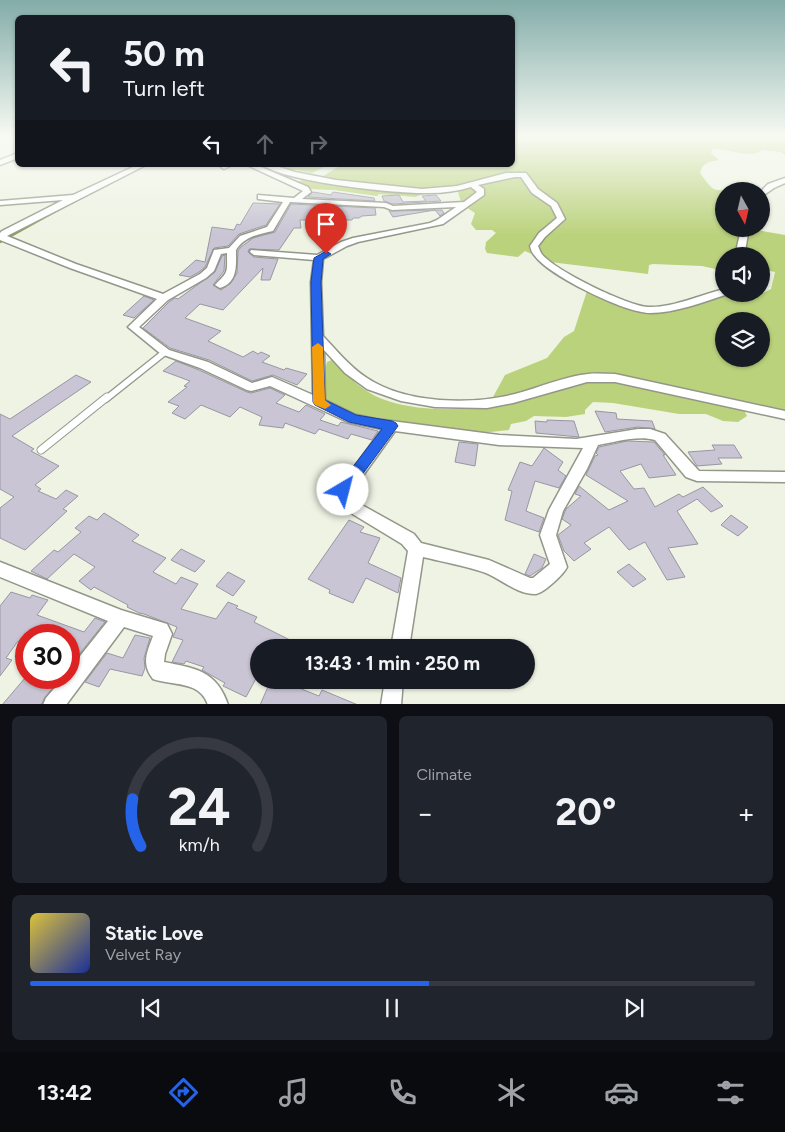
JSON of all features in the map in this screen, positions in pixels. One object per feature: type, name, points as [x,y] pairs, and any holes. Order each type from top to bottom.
[{"type":"street","points":[[134,169],[5,233],[6,239],[90,273],[164,298]]},
{"type":"street","points":[[220,284],[228,280],[232,275],[232,250],[238,241],[258,230],[270,229],[274,219],[292,201],[306,192],[305,189],[259,169]]},
{"type":"street","points":[[278,169],[308,178],[406,190],[446,191],[510,174],[523,175],[535,191],[554,205],[561,219],[542,235],[534,246],[540,258],[620,303],[639,309],[651,310],[715,294]]},
{"type":"street","points":[[770,187],[785,180]]},
{"type":"street","points":[[254,252],[319,258],[344,244],[356,240],[432,225],[440,222],[481,193],[480,189],[473,185]]},
{"type":"street","points":[[0,203],[75,197]]},
{"type":"street","points":[[260,198],[386,204],[392,208],[464,204]]},
{"type":"street","points":[[232,250],[217,252],[211,269],[164,298],[133,327],[165,352],[204,365],[251,387],[272,380],[275,384],[319,402],[353,419],[499,440],[576,444],[592,443],[638,434],[650,434],[660,437],[691,473],[697,476],[785,477]]},
{"type":"street","points":[[319,258],[316,282],[319,402]]},
{"type":"street","points":[[318,337],[352,373],[370,386],[399,397],[426,402],[479,404],[502,401],[598,376],[615,378],[785,415]]},
{"type":"street","points":[[392,426],[340,495],[346,502],[408,539],[416,549],[448,555],[490,568],[536,586],[559,567],[548,535],[556,510],[580,469],[592,443]]},
{"type":"street","points":[[401,639],[416,549]]},
{"type":"street","points":[[0,569],[121,618],[161,630],[163,634],[153,661],[155,668],[160,672],[177,673],[207,686],[217,696],[218,704]]},
{"type":"street","points":[[53,704],[121,618]]},
{"type":"street","points":[[391,704],[393,689]]},
{"type":"lane","points":[[42,450],[165,352]]},
{"type":"green space","points":[[261,169],[320,169],[312,173],[296,170],[275,175]]},
{"type":"green space","points":[[335,169],[701,169],[700,173],[715,190],[715,238],[770,238],[770,232],[785,235],[785,412],[751,410],[745,412],[747,416],[738,422],[723,421],[706,414],[679,414],[613,403],[593,402],[585,410],[585,414],[566,417],[534,416],[526,421],[511,424],[509,430],[481,433],[442,430],[350,415],[323,398],[327,362],[334,359],[361,387],[390,402],[407,406],[443,409],[493,406],[493,397],[505,375],[547,358],[564,337],[574,331],[587,291],[633,310],[671,309],[715,298],[715,302],[770,302],[770,290],[775,272],[770,271],[770,247],[715,247],[715,269],[702,266],[653,264],[649,265],[648,274],[542,261],[525,251],[518,257],[487,253],[485,249],[486,242],[496,233],[492,230],[476,230],[471,224],[475,213],[462,204],[457,188],[430,190],[415,197],[379,194],[377,196],[311,189],[296,182],[304,180],[315,181]]},
{"type":"building","points":[[313,192],[331,195],[333,192],[374,198],[375,201],[308,197]]},
{"type":"building","points":[[399,195],[403,202],[426,201],[422,196],[436,195],[441,201],[393,204],[384,201],[382,196]]},
{"type":"building","points":[[253,203],[280,204],[266,225],[239,234],[228,246],[214,248],[205,267],[199,272],[190,277],[179,275],[196,260],[205,262],[212,227],[234,230],[237,224],[240,225]]},
{"type":"building","points":[[291,204],[375,208],[376,215],[362,216],[352,220],[300,220],[301,228],[294,228],[279,250],[249,249],[248,252],[254,257],[278,259],[270,280],[261,280],[263,268],[223,310],[200,304],[185,318],[221,331],[208,341],[243,357],[253,351],[258,354],[261,352],[270,356],[262,362],[284,370],[286,368],[307,374],[297,385],[273,375],[252,381],[209,360],[170,348],[143,328],[169,302],[175,298],[178,299],[215,272],[222,256],[225,255],[224,271],[213,285],[221,290],[231,283],[237,273],[238,251],[241,247],[253,238],[275,232]]},
{"type":"building","points":[[434,210],[393,217],[389,211]]},
{"type":"building","points":[[435,210],[442,210],[444,213],[440,216]]},
{"type":"building","points":[[144,296],[154,300],[134,318],[123,315]]},
{"type":"building","points":[[176,361],[247,392],[251,393],[270,388],[285,395],[276,403],[299,412],[306,405],[325,414],[320,420],[338,426],[341,422],[378,431],[372,440],[351,434],[348,439],[319,429],[315,434],[285,423],[283,428],[259,425],[262,417],[240,407],[230,417],[201,405],[185,419],[172,413],[179,406],[168,402],[187,387],[184,386],[190,381],[163,371]]},
{"type":"building","points":[[76,375],[91,382],[12,436],[34,449],[31,451],[59,466],[35,485],[41,489],[38,491],[56,499],[66,490],[78,496],[63,509],[67,511],[25,550],[0,538],[0,508],[14,497],[0,489],[0,414],[10,419]]},
{"type":"building","points":[[595,411],[616,413],[617,419],[652,421],[655,429],[638,427],[605,432]]},
{"type":"building","points":[[547,420],[574,421],[579,437],[536,433],[535,421],[547,422]]},
{"type":"building","points":[[627,441],[654,442],[665,455],[663,455],[676,475],[649,478],[641,464],[620,471],[634,489],[644,488],[655,507],[679,494],[683,497],[703,487],[723,506],[711,512],[697,499],[677,511],[698,544],[668,548],[685,577],[667,580],[645,542],[629,550],[609,527],[584,543],[591,549],[574,561],[564,551],[558,535],[571,525],[562,519],[566,509],[581,496],[575,494],[579,486],[609,510],[628,501],[586,475],[595,456],[598,455],[596,453],[599,447]]},
{"type":"building","points":[[459,442],[478,444],[475,466],[455,462]]},
{"type":"building","points":[[712,445],[734,445],[742,458],[718,458],[722,464],[697,466],[688,452],[715,450]]},
{"type":"building","points":[[544,448],[563,462],[558,470],[566,476],[559,488],[535,481],[526,511],[544,518],[539,532],[505,520],[512,491],[508,490],[520,462],[532,466]]},
{"type":"building","points":[[104,513],[139,535],[132,541],[166,558],[153,572],[176,584],[181,577],[198,584],[181,609],[216,619],[228,602],[238,606],[236,608],[257,617],[254,622],[288,639],[250,639],[250,689],[246,697],[223,686],[225,683],[202,670],[204,667],[186,661],[184,664],[172,662],[183,640],[173,637],[177,627],[139,613],[94,587],[91,590],[79,581],[95,567],[74,554],[47,579],[31,571],[54,550],[58,552],[81,532],[75,528],[89,516],[97,520]]},
{"type":"building","points":[[731,515],[748,527],[738,536],[721,525]]},
{"type":"building","points":[[349,520],[364,527],[360,532],[380,538],[368,563],[401,578],[398,593],[366,578],[353,603],[329,593],[330,590],[308,579]]},
{"type":"building","points":[[181,549],[205,561],[195,572],[171,560]]},
{"type":"building","points":[[534,554],[546,559],[542,568],[530,576],[525,574]]},
{"type":"building","points":[[629,564],[646,579],[633,587],[617,572]]},
{"type":"building","points":[[228,572],[245,581],[233,596],[216,586]]},
{"type":"building","points":[[11,592],[30,598],[32,595],[48,600],[37,615],[62,624],[15,624],[15,645],[6,658],[12,660],[0,676],[0,606]]},
{"type":"building","points":[[95,618],[105,622],[80,653],[80,631],[84,632]]},
{"type":"building","points":[[135,635],[150,638],[144,658],[145,668],[142,676],[110,669],[99,687],[85,682],[107,653],[123,658]]},
{"type":"building","points":[[16,689],[52,689],[42,704],[3,704]]},
{"type":"building","points":[[267,689],[302,689],[319,696],[322,690],[356,704],[260,704]]},
{"type":"waterway","points":[[0,242],[65,206]]},
{"type":"slow traffic","points":[[318,347],[319,402],[325,405]]},
{"type":"route","points":[[326,254],[319,258],[316,282],[319,402],[353,419],[392,426],[343,490]]}]
